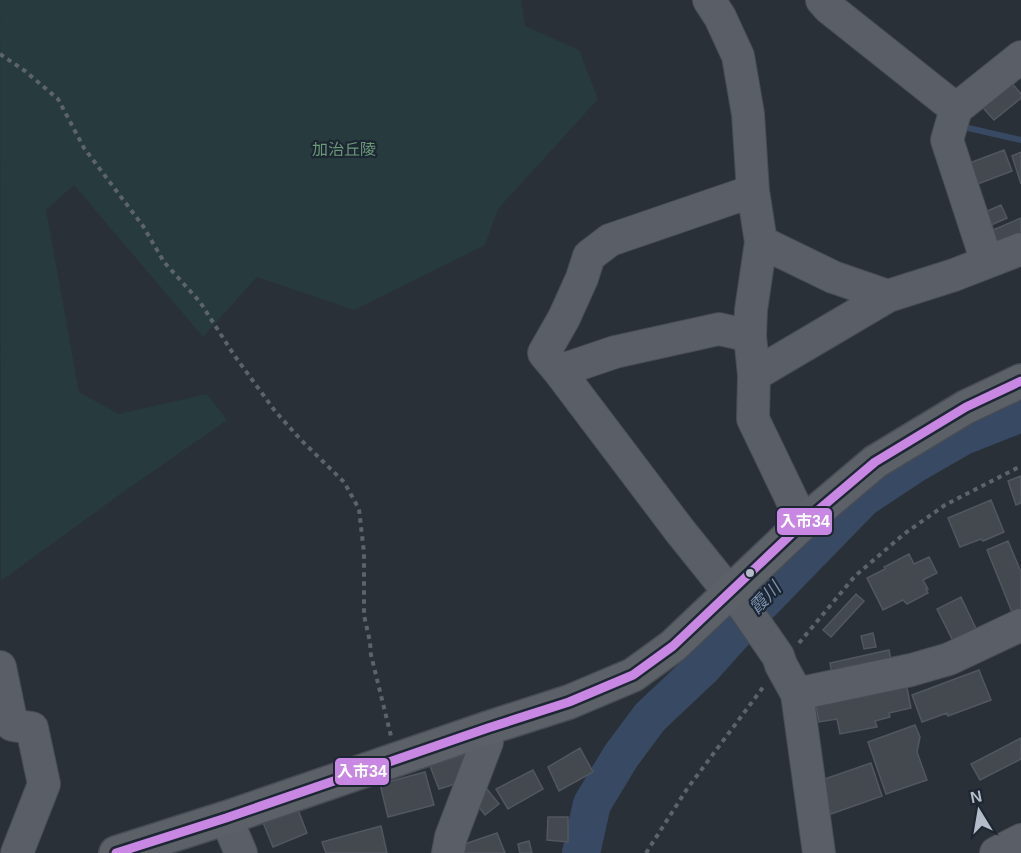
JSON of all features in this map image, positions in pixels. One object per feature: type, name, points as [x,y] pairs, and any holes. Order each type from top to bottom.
[{"type":"main road","points":[[116,853],[569,702],[633,675],[737,600],[803,523],[875,462],[966,407],[1021,381]]},
{"type":"street","points":[[709,0],[720,17],[738,56],[748,114],[753,191],[761,242],[751,310],[750,336],[754,375],[753,419],[803,523]]},
{"type":"street","points":[[822,0],[956,109]]},
{"type":"street","points":[[987,262],[947,140],[956,109],[1021,57]]},
{"type":"street","points":[[753,191],[610,240],[589,256],[564,318],[544,353],[680,531],[737,600],[779,661],[797,694],[819,853]]},
{"type":"street","points":[[761,242],[833,277],[888,297]]},
{"type":"street","points":[[754,375],[888,297],[954,276],[1021,249]]},
{"type":"street","points":[[559,371],[615,352],[719,329],[750,336]]},
{"type":"street","points":[[797,694],[911,670],[949,659],[1021,625]]},
{"type":"street","points":[[0,667],[12,724],[32,728],[44,784],[17,853]]},
{"type":"street","points":[[448,853],[451,837],[487,742],[488,728]]},
{"type":"street","points":[[226,818],[241,853]]},
{"type":"street","points":[[996,853],[1021,840]]},
{"type":"path","points":[[0,54],[25,71],[58,99],[84,148],[143,226],[164,262],[200,302],[234,355],[275,411],[344,482],[359,509],[364,553],[364,615],[386,719],[398,759]]},
{"type":"path","points":[[646,853],[687,789],[779,661],[855,576],[904,534],[945,505],[1021,466]]},
{"type":"green space","name":"加治丘陵","points":[[0,0],[521,0],[525,26],[579,50],[598,99],[498,209],[485,245],[354,310],[257,277],[203,337],[74,185],[46,210],[79,392],[119,414],[207,394],[227,420],[1,581]]},
{"type":"building","points":[[1005,75],[1021,94],[1021,98],[994,120],[976,100]]},
{"type":"building","points":[[1004,150],[1012,171],[975,185],[967,164]]},
{"type":"building","points":[[1021,152],[1021,184],[1012,156]]},
{"type":"building","points":[[1001,205],[1007,218],[989,226],[983,213]]},
{"type":"building","points":[[1021,218],[1021,241],[999,250],[991,231]]},
{"type":"building","points":[[1021,476],[1021,503],[1016,505],[1008,481]]},
{"type":"building","points":[[991,500],[1004,532],[960,547],[948,518]]},
{"type":"building","points":[[1008,541],[1021,572],[1021,614],[1014,617],[987,550]]},
{"type":"building","points":[[909,554],[914,564],[929,557],[937,573],[923,580],[928,593],[907,604],[903,600],[883,610],[867,578]]},
{"type":"building","points":[[856,594],[864,601],[831,637],[823,630]]},
{"type":"building","points":[[961,597],[979,635],[956,647],[937,609]]},
{"type":"building","points":[[873,633],[876,647],[864,649],[861,636]]},
{"type":"building","points":[[889,650],[891,660],[832,673],[830,663]]},
{"type":"building","points":[[979,670],[991,700],[948,716],[947,713],[922,722],[912,695]]},
{"type":"building","points":[[906,683],[911,708],[889,713],[890,717],[875,721],[877,727],[840,734],[837,719],[819,722],[815,702]]},
{"type":"building","points":[[915,725],[920,737],[917,752],[927,780],[886,794],[868,742]]},
{"type":"building","points":[[1021,738],[1021,759],[980,780],[971,764]]},
{"type":"building","points":[[580,748],[593,772],[559,791],[548,767]]},
{"type":"building","points":[[466,754],[471,769],[458,783],[439,789],[430,766]]},
{"type":"building","points":[[871,763],[882,796],[831,814],[819,781]]},
{"type":"building","points":[[533,770],[543,789],[508,809],[496,789]]},
{"type":"building","points":[[425,772],[434,805],[388,817],[380,784]]},
{"type":"building","points":[[486,788],[499,804],[485,815],[471,797]]},
{"type":"building","points":[[297,807],[307,833],[273,847],[262,820]]},
{"type":"building","points":[[548,817],[568,817],[568,842],[547,840]]},
{"type":"building","points":[[381,826],[387,853],[326,853],[322,842]]},
{"type":"building","points":[[497,833],[505,853],[462,853],[459,846]]},
{"type":"building","points":[[529,841],[532,853],[520,853],[518,844]]},
{"type":"waterway","points":[[962,126],[1021,140]]},
{"type":"waterway","name":"霞川","points":[[581,853],[592,804],[621,756],[650,717],[702,668],[755,609],[863,498],[916,463],[963,436],[1021,413]]},
{"type":"transit line","name":"入市34","points":[[116,853],[569,702],[633,675],[673,646],[803,523],[875,462],[966,407],[1021,381]]}]
